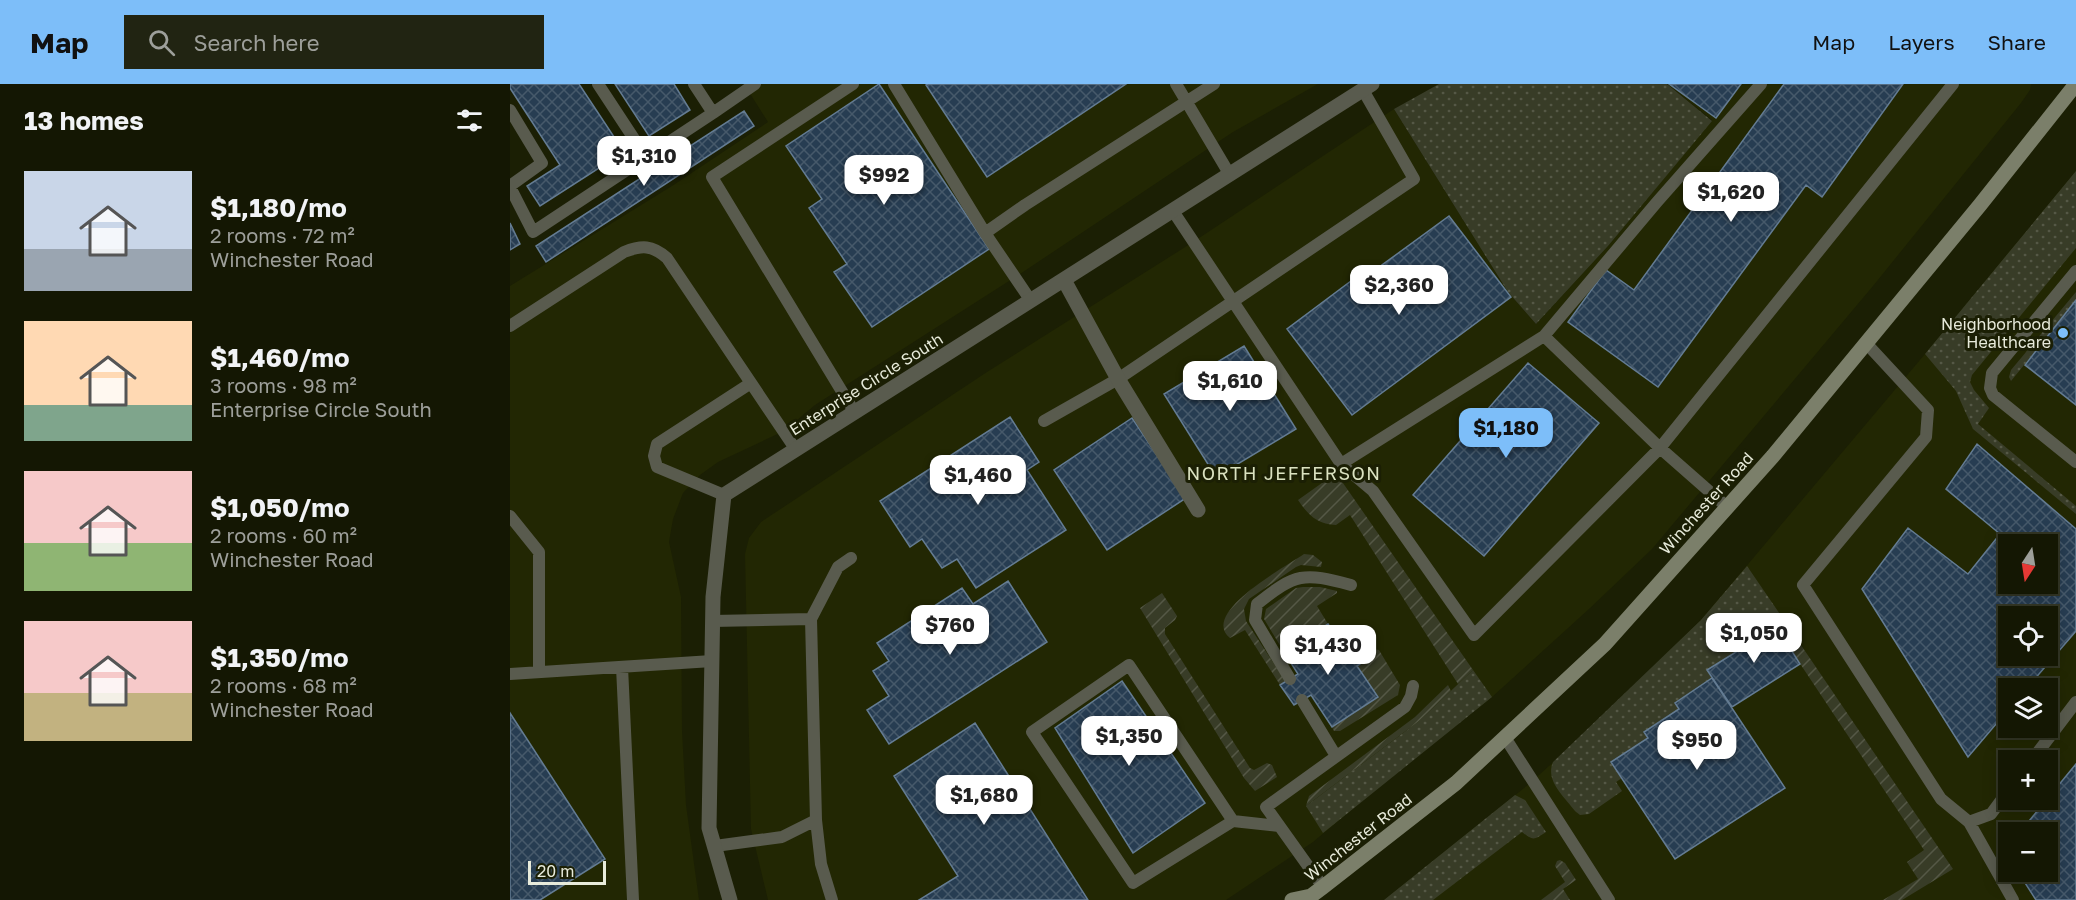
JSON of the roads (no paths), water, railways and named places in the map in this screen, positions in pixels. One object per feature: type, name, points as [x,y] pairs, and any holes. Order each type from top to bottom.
[{"type":"main road","name":"Winchester Road","points":[[1292,900],[1314,894],[1456,783],[1506,739],[1605,644],[1773,456],[1980,205],[2076,84]]},
{"type":"street","name":"Enterprise Circle South","points":[[724,495],[1367,87]]},
{"type":"street","points":[[1064,280],[1118,379],[1198,510]]},
{"type":"street","points":[[724,495],[713,597],[709,828],[730,900]]},
{"type":"lane","points":[[598,84],[646,157]]},
{"type":"lane","points":[[694,84],[713,112]]},
{"type":"lane","points":[[510,110],[542,163],[510,187],[533,232],[755,84]]},
{"type":"lane","points":[[853,84],[712,177],[855,413]]},
{"type":"lane","points":[[894,84],[985,233],[1031,302]]},
{"type":"lane","points":[[1176,84],[1230,175]]},
{"type":"lane","points":[[985,233],[1214,84]]},
{"type":"lane","points":[[1341,464],[1544,336],[1657,202],[1761,84]]},
{"type":"lane","points":[[1173,211],[1341,464],[1373,491],[1474,635],[1660,448],[1953,84]]},
{"type":"lane","points":[[1044,421],[1118,379],[1414,179],[1367,87]]},
{"type":"lane","points":[[510,326],[624,252],[639,247],[657,249],[667,258],[796,450]]},
{"type":"lane","points":[[2076,271],[1992,374],[1990,388],[1993,395],[2076,462]]},
{"type":"lane","points":[[1544,336],[1660,448],[1726,506]]},
{"type":"lane","points":[[1866,343],[1928,410],[1926,437],[1803,585],[1941,799],[1969,822],[2013,900]]},
{"type":"lane","points":[[724,495],[657,467],[654,456],[657,444],[751,383]]},
{"type":"lane","points":[[510,516],[539,552],[539,672]]},
{"type":"lane","points":[[832,900],[821,864],[816,820],[812,619],[838,567],[851,558]]},
{"type":"lane","points":[[1290,679],[1255,620],[1257,604],[1280,585],[1297,577],[1320,576],[1351,585]]},
{"type":"lane","points":[[712,621],[812,619]]},
{"type":"lane","points":[[510,674],[712,661]]},
{"type":"lane","points":[[1233,821],[1129,665],[1032,732],[1133,883],[1233,821],[1279,826]]},
{"type":"lane","points":[[622,667],[633,900]]},
{"type":"lane","points":[[1314,894],[1279,826],[1266,807],[1405,706],[1411,696],[1413,686]]},
{"type":"lane","points":[[1302,700],[1336,756]]},
{"type":"lane","points":[[2040,750],[2076,702]]},
{"type":"lane","points":[[1506,739],[1610,900]]},
{"type":"lane","points":[[1969,822],[1991,814],[1998,805]]},
{"type":"lane","points":[[715,846],[782,837],[816,820]]},
{"type":"place","name":"Neighborhood Healthcare","points":[[2063,333]]},
{"type":"district","name":"NORTH JEFFERSON","points":[[1284,473]]}]
